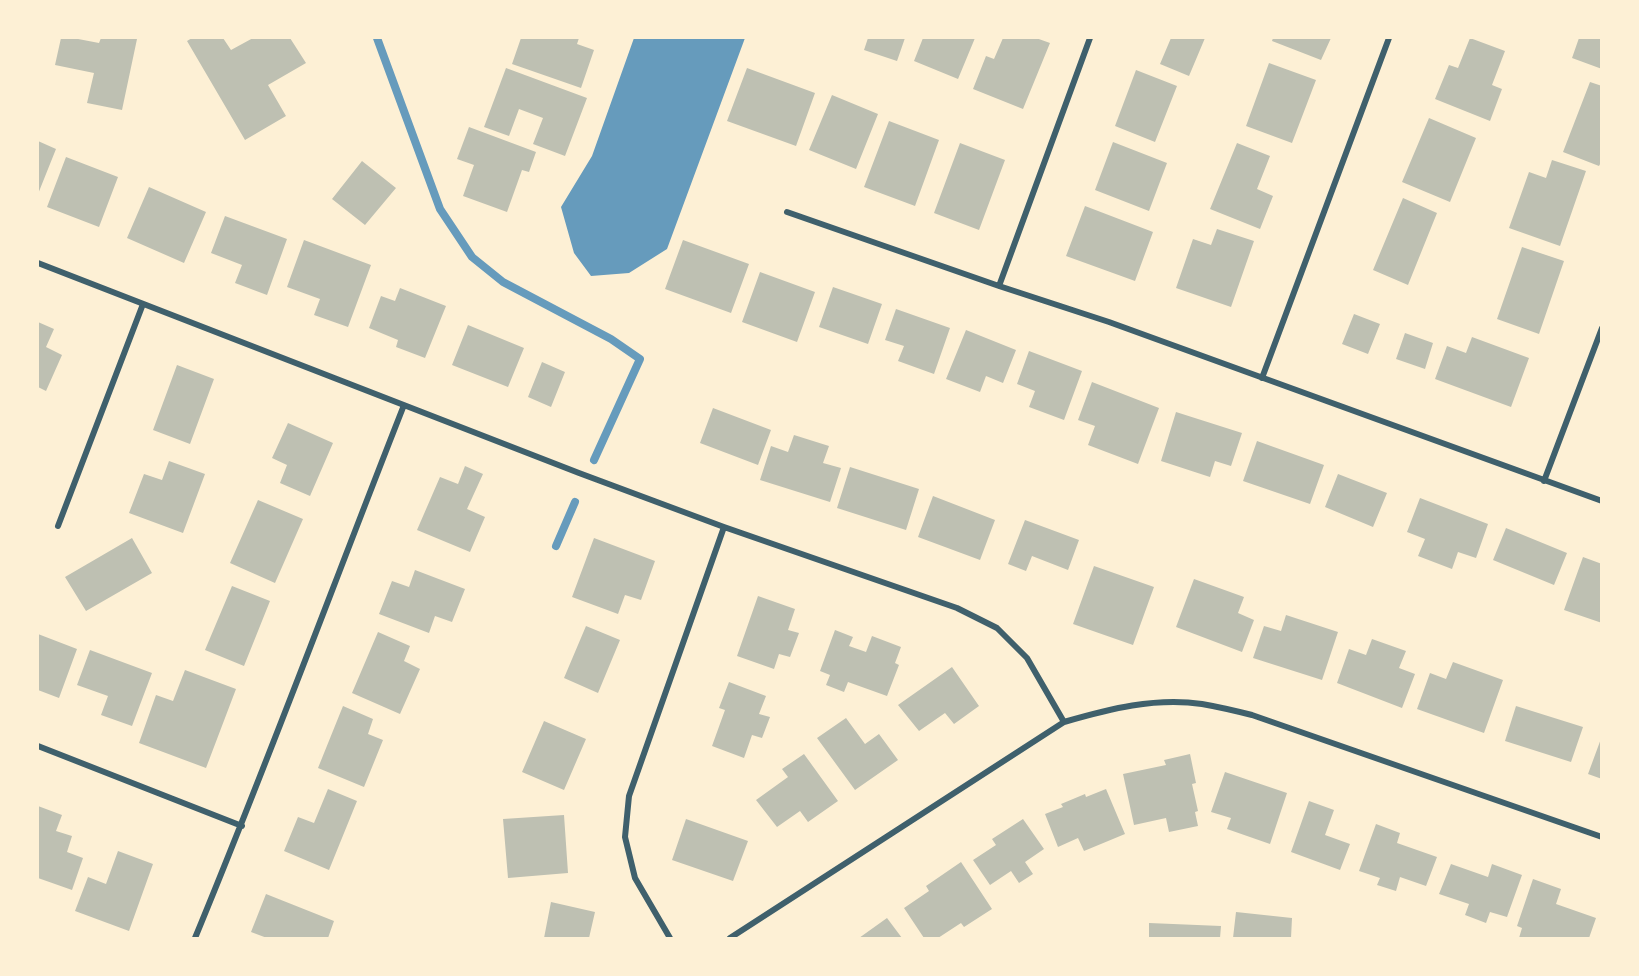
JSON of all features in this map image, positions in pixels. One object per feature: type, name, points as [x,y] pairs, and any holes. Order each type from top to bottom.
[{"type":"street","points":[[999,286],[1090,38]]},
{"type":"street","points":[[1262,378],[1389,38]]},
{"type":"street","points":[[787,212],[1109,322],[1434,439],[1544,482],[1602,501]]},
{"type":"street","points":[[38,263],[579,474],[957,608],[997,628],[1027,658],[1064,722]]},
{"type":"street","points":[[58,526],[143,304]]},
{"type":"street","points":[[1544,482],[1602,328]]},
{"type":"street","points":[[195,939],[242,826],[335,579],[404,405]]},
{"type":"street","points":[[670,939],[635,878],[625,837],[629,796],[724,527]]},
{"type":"street","points":[[730,939],[1064,722],[1111,708],[1153,702],[1200,704],[1242,712],[1602,837]]},
{"type":"street","points":[[38,746],[242,826]]},
{"type":"water","points":[[634,38],[745,38],[667,249],[629,273],[591,276],[574,253],[561,207],[592,156]]},
{"type":"building","points":[[61,38],[99,43],[101,38],[137,39],[122,110],[87,103],[94,73],[55,65]]},
{"type":"building","points":[[192,38],[223,38],[231,50],[253,38],[290,38],[306,63],[268,85],[286,116],[245,140],[187,41]]},
{"type":"building","points":[[521,38],[579,38],[577,44],[594,50],[581,88],[512,64]]},
{"type":"building","points":[[868,38],[905,38],[897,61],[864,50]]},
{"type":"building","points":[[923,38],[975,38],[958,79],[914,61]]},
{"type":"building","points":[[1003,38],[1036,38],[1050,43],[1023,109],[973,89],[986,56],[994,59]]},
{"type":"building","points":[[1171,38],[1205,38],[1189,76],[1160,64]]},
{"type":"building","points":[[1273,38],[1331,38],[1321,60],[1272,41]]},
{"type":"building","points":[[1470,38],[1505,51],[1492,85],[1502,89],[1490,121],[1435,99],[1449,65],[1458,68]]},
{"type":"building","points":[[1579,38],[1602,38],[1602,69],[1572,58]]},
{"type":"building","points":[[1269,63],[1316,80],[1292,143],[1246,126]]},
{"type":"building","points":[[506,68],[587,98],[565,156],[533,144],[543,118],[519,109],[509,136],[484,127]]},
{"type":"building","points":[[747,68],[815,93],[796,146],[727,121]]},
{"type":"building","points":[[1136,70],[1177,86],[1155,142],[1115,126]]},
{"type":"building","points":[[1590,82],[1602,86],[1602,160],[1599,166],[1563,152]]},
{"type":"building","points":[[832,95],[878,114],[856,169],[809,150]]},
{"type":"building","points":[[1429,118],[1476,138],[1450,202],[1402,182]]},
{"type":"building","points":[[889,121],[939,140],[915,206],[864,187]]},
{"type":"building","points":[[469,127],[536,152],[529,172],[522,170],[507,212],[463,196],[474,165],[457,159]]},
{"type":"building","points":[[38,141],[56,149],[38,194]]},
{"type":"building","points":[[1113,142],[1167,163],[1149,211],[1095,190]]},
{"type":"building","points":[[960,143],[1005,160],[979,230],[934,213]]},
{"type":"building","points":[[1237,143],[1270,156],[1257,189],[1273,196],[1260,229],[1210,209]]},
{"type":"building","points":[[66,157],[118,177],[99,227],[47,207]]},
{"type":"building","points":[[1552,160],[1586,171],[1560,246],[1509,228],[1529,172],[1546,178]]},
{"type":"building","points":[[362,161],[396,188],[365,225],[332,199]]},
{"type":"building","points":[[149,187],[206,212],[184,263],[127,238]]},
{"type":"building","points":[[1403,198],[1437,213],[1408,285],[1373,270]]},
{"type":"building","points":[[1085,206],[1153,232],[1135,281],[1066,256]]},
{"type":"building","points":[[225,216],[287,239],[267,295],[235,283],[242,265],[211,253]]},
{"type":"building","points":[[1217,229],[1254,241],[1231,307],[1176,288],[1193,239],[1211,245]]},
{"type":"building","points":[[304,240],[371,265],[348,327],[314,315],[320,299],[287,287]]},
{"type":"building","points":[[683,240],[749,264],[731,313],[665,289]]},
{"type":"building","points":[[1522,247],[1564,261],[1539,334],[1497,319]]},
{"type":"building","points":[[760,272],[815,292],[797,342],[742,322]]},
{"type":"building","points":[[833,287],[882,304],[868,344],[819,327]]},
{"type":"building","points":[[400,288],[446,306],[425,358],[396,347],[398,340],[369,328],[381,296],[395,301]]},
{"type":"building","points":[[896,309],[950,328],[934,374],[898,361],[904,346],[885,340]]},
{"type":"building","points":[[1354,314],[1380,324],[1368,354],[1342,344]]},
{"type":"building","points":[[38,322],[54,329],[46,347],[62,355],[46,391],[38,387]]},
{"type":"building","points":[[468,325],[524,348],[508,387],[452,365]]},
{"type":"building","points":[[966,330],[1016,350],[1003,383],[986,376],[980,392],[946,379]]},
{"type":"building","points":[[1405,333],[1433,343],[1425,369],[1396,359]]},
{"type":"building","points":[[1472,337],[1529,358],[1511,407],[1435,379],[1447,346],[1466,353]]},
{"type":"building","points":[[1029,351],[1082,371],[1064,420],[1029,407],[1035,391],[1017,384]]},
{"type":"building","points":[[542,362],[565,372],[551,407],[528,397]]},
{"type":"building","points":[[177,365],[214,379],[190,444],[153,430]]},
{"type":"building","points":[[1092,382],[1159,408],[1138,464],[1088,445],[1095,426],[1078,420]]},
{"type":"building","points":[[713,408],[771,430],[758,465],[700,443]]},
{"type":"building","points":[[1176,412],[1242,433],[1231,466],[1215,461],[1210,477],[1161,461]]},
{"type":"building","points":[[288,423],[333,443],[310,496],[280,483],[287,465],[272,458]]},
{"type":"building","points":[[794,435],[829,446],[823,463],[841,468],[830,502],[760,480],[771,446],[788,452]]},
{"type":"building","points":[[1257,441],[1324,465],[1310,504],[1243,481]]},
{"type":"building","points":[[169,461],[205,474],[183,533],[129,513],[144,474],[162,480]]},
{"type":"building","points":[[465,466],[483,474],[467,509],[485,517],[470,552],[417,530],[440,477],[458,484]]},
{"type":"building","points":[[850,467],[919,489],[906,530],[837,508]]},
{"type":"building","points":[[1338,474],[1387,493],[1373,527],[1325,507]]},
{"type":"building","points":[[933,496],[995,520],[980,560],[918,537]]},
{"type":"building","points":[[1420,498],[1488,524],[1476,558],[1458,552],[1452,569],[1418,556],[1425,539],[1407,532]]},
{"type":"building","points":[[258,500],[303,519],[275,583],[230,563]]},
{"type":"building","points":[[1025,520],[1079,540],[1068,570],[1032,556],[1026,571],[1008,564]]},
{"type":"building","points":[[1506,528],[1567,553],[1554,585],[1493,560]]},
{"type":"building","points":[[132,538],[152,573],[86,611],[65,577]]},
{"type":"building","points":[[594,538],[655,561],[641,600],[625,595],[618,614],[572,597]]},
{"type":"building","points":[[1583,557],[1602,564],[1602,623],[1564,610]]},
{"type":"building","points":[[1094,566],[1154,587],[1133,645],[1073,624]]},
{"type":"building","points":[[415,570],[465,589],[452,622],[435,616],[429,633],[379,614],[392,581],[409,587]]},
{"type":"building","points":[[1194,579],[1244,597],[1238,613],[1254,620],[1242,652],[1176,627]]},
{"type":"building","points":[[232,586],[270,601],[244,666],[205,650]]},
{"type":"building","points":[[758,596],[795,609],[788,630],[799,633],[790,657],[779,654],[774,669],[737,656]]},
{"type":"building","points":[[1286,615],[1338,632],[1322,680],[1253,658],[1264,626],[1281,631]]},
{"type":"building","points":[[586,626],[620,640],[598,693],[564,678]]},
{"type":"building","points":[[835,630],[853,637],[849,646],[866,652],[872,636],[901,647],[895,663],[899,665],[887,696],[848,682],[844,692],[826,685],[830,675],[820,671]]},
{"type":"building","points":[[378,632],[410,646],[404,661],[420,669],[400,714],[352,693]]},
{"type":"building","points":[[38,634],[77,649],[59,698],[38,690]]},
{"type":"building","points":[[1372,639],[1406,651],[1399,668],[1415,674],[1402,708],[1337,683],[1349,649],[1366,655]]},
{"type":"building","points":[[90,650],[152,673],[132,726],[101,715],[108,696],[77,685]]},
{"type":"building","points":[[1453,662],[1503,680],[1484,733],[1417,709],[1430,673],[1446,679]]},
{"type":"building","points":[[952,667],[979,706],[954,724],[945,713],[919,731],[898,705]]},
{"type":"building","points":[[185,670],[236,689],[206,768],[139,743],[156,695],[173,701]]},
{"type":"building","points":[[729,682],[766,696],[759,714],[770,717],[762,738],[752,735],[744,758],[712,746],[725,710],[719,708]]},
{"type":"building","points":[[343,706],[373,719],[368,734],[383,740],[364,787],[318,768]]},
{"type":"building","points":[[1516,706],[1583,727],[1571,762],[1505,741]]},
{"type":"building","points":[[846,718],[865,744],[879,734],[898,760],[855,790],[817,738]]},
{"type":"building","points":[[544,721],[586,739],[564,790],[522,772]]},
{"type":"building","points":[[1602,736],[1602,779],[1588,774]]},
{"type":"building","points":[[804,754],[838,801],[808,822],[800,811],[777,827],[756,800],[788,777],[782,769]]},
{"type":"building","points":[[1190,754],[1196,783],[1192,784],[1198,811],[1195,812],[1198,826],[1169,832],[1166,818],[1134,825],[1123,774],[1166,765],[1164,760]]},
{"type":"building","points":[[1225,772],[1287,793],[1270,844],[1227,829],[1231,818],[1211,812]]},
{"type":"building","points":[[328,789],[357,801],[329,870],[284,851],[298,817],[314,823]]},
{"type":"building","points":[[1106,789],[1125,834],[1084,851],[1078,838],[1058,847],[1045,814],[1085,794],[1086,797]]},
{"type":"building","points":[[1309,801],[1334,810],[1325,835],[1350,844],[1340,870],[1291,852]]},
{"type":"building","points":[[38,806],[62,815],[56,831],[72,836],[67,852],[83,858],[72,890],[38,878]]},
{"type":"building","points":[[564,815],[568,873],[508,878],[503,819]]},
{"type":"building","points":[[686,819],[748,841],[733,881],[672,860]]},
{"type":"building","points":[[1023,819],[1044,849],[1025,862],[1033,874],[1019,883],[1011,871],[990,885],[973,860],[996,845],[992,839]]},
{"type":"building","points":[[1376,824],[1400,833],[1397,843],[1437,857],[1426,886],[1400,877],[1396,891],[1377,885],[1380,878],[1359,871]]},
{"type":"building","points":[[118,851],[153,864],[129,931],[75,911],[88,877],[106,884]]},
{"type":"building","points":[[961,862],[992,909],[964,927],[961,923],[938,938],[924,938],[904,908],[929,891],[926,886]]},
{"type":"building","points":[[1451,864],[1488,877],[1492,864],[1522,875],[1507,917],[1490,912],[1486,923],[1465,915],[1469,904],[1439,894]]},
{"type":"building","points":[[1533,879],[1561,889],[1556,904],[1596,918],[1589,938],[1519,938],[1522,928],[1517,926]]},
{"type":"building","points":[[266,894],[334,921],[328,938],[267,938],[251,932]]},
{"type":"building","points":[[551,902],[595,912],[589,938],[544,938]]},
{"type":"building","points":[[1236,912],[1292,918],[1291,938],[1233,938]]},
{"type":"building","points":[[887,918],[902,938],[859,938]]},
{"type":"building","points":[[1149,923],[1221,926],[1220,938],[1149,938]]},
{"type":"waterway","points":[[377,38],[440,209],[472,257],[503,282],[611,339],[640,359],[594,460]]},
{"type":"waterway","points":[[556,546],[575,502]]}]
